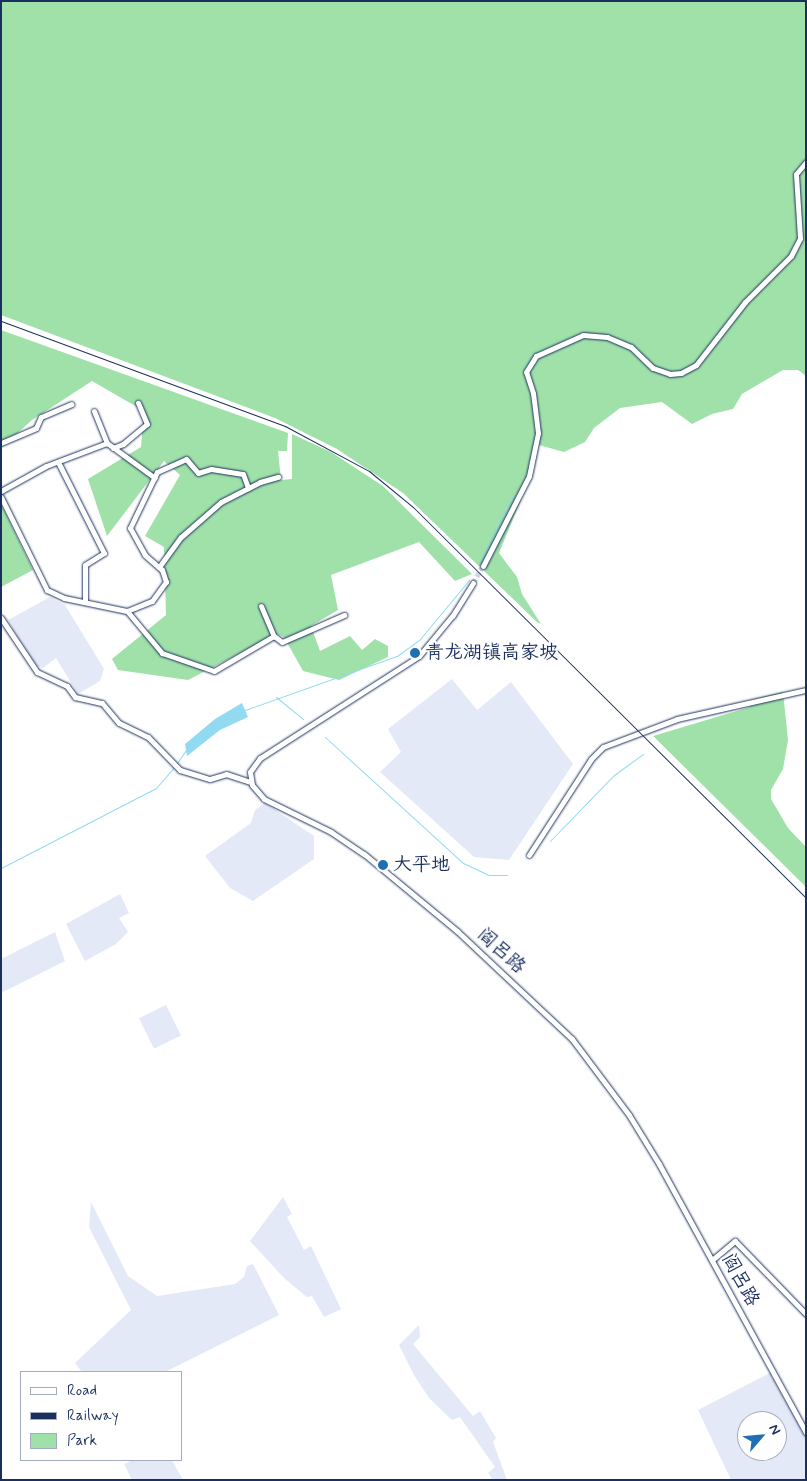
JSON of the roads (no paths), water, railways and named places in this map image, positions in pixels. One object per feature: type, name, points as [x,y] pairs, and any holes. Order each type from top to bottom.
[{"type":"street","points":[[483,566],[530,476],[538,433],[533,393],[526,372],[536,356],[583,335],[608,337],[631,346],[653,368],[670,374],[681,373],[696,365],[745,302],[791,256],[800,238],[796,174],[806,162]]},
{"type":"street","points":[[113,448],[146,424],[138,403]]},
{"type":"street","points":[[1,442],[36,428],[40,417],[70,404]]},
{"type":"street","points":[[94,411],[107,443],[155,478]]},
{"type":"street","points":[[1,491],[58,462],[107,443]]},
{"type":"street","points":[[1,497],[47,590],[64,598],[126,611],[152,601],[166,582],[159,567],[146,555],[130,528],[134,514],[157,472],[186,459],[198,473],[211,469],[243,474],[248,488]]},
{"type":"street","points":[[58,462],[104,553],[85,565],[85,601]]},
{"type":"street","points":[[159,567],[181,537],[221,502],[248,488],[278,477]]},
{"type":"street","points":[[1,618],[37,672],[67,686],[75,697],[102,703],[120,723],[148,737],[180,770],[210,779],[226,774],[251,782],[251,769],[260,758],[419,656],[452,616],[472,583]]},
{"type":"street","points":[[261,606],[274,636],[282,642],[344,615]]},
{"type":"street","points":[[126,611],[162,653],[214,670],[274,636]]},
{"type":"street","points":[[529,855],[591,759],[603,747],[677,719],[806,690]]},
{"type":"street","name":"阎吕路","points":[[251,782],[264,799],[331,832],[364,854],[457,931],[572,1040],[646,1141],[806,1433]]},
{"type":"street","points":[[712,1260],[735,1241],[806,1314]]},
{"type":"water","points":[[242,703],[248,717],[220,730],[187,756],[185,744],[215,719]]},
{"type":"waterway","points":[[479,563],[512,496]]},
{"type":"waterway","points":[[245,710],[397,656],[420,639],[469,580]]},
{"type":"waterway","points":[[276,697],[303,719]]},
{"type":"waterway","points":[[325,737],[463,863],[489,875],[507,875]]},
{"type":"waterway","points":[[177,763],[186,750]]},
{"type":"waterway","points":[[550,841],[614,775],[643,754]]},
{"type":"waterway","points":[[1,868],[156,788],[175,766]]},
{"type":"tunnel","points":[[473,583],[483,566]]},
{"type":"railway","points":[[1,321],[285,426],[369,471],[413,507],[806,898]]},
{"type":"place","name":"青龙湖镇高家坡","points":[[415,653]]},
{"type":"place","name":"大平地","points":[[383,865]]}]
